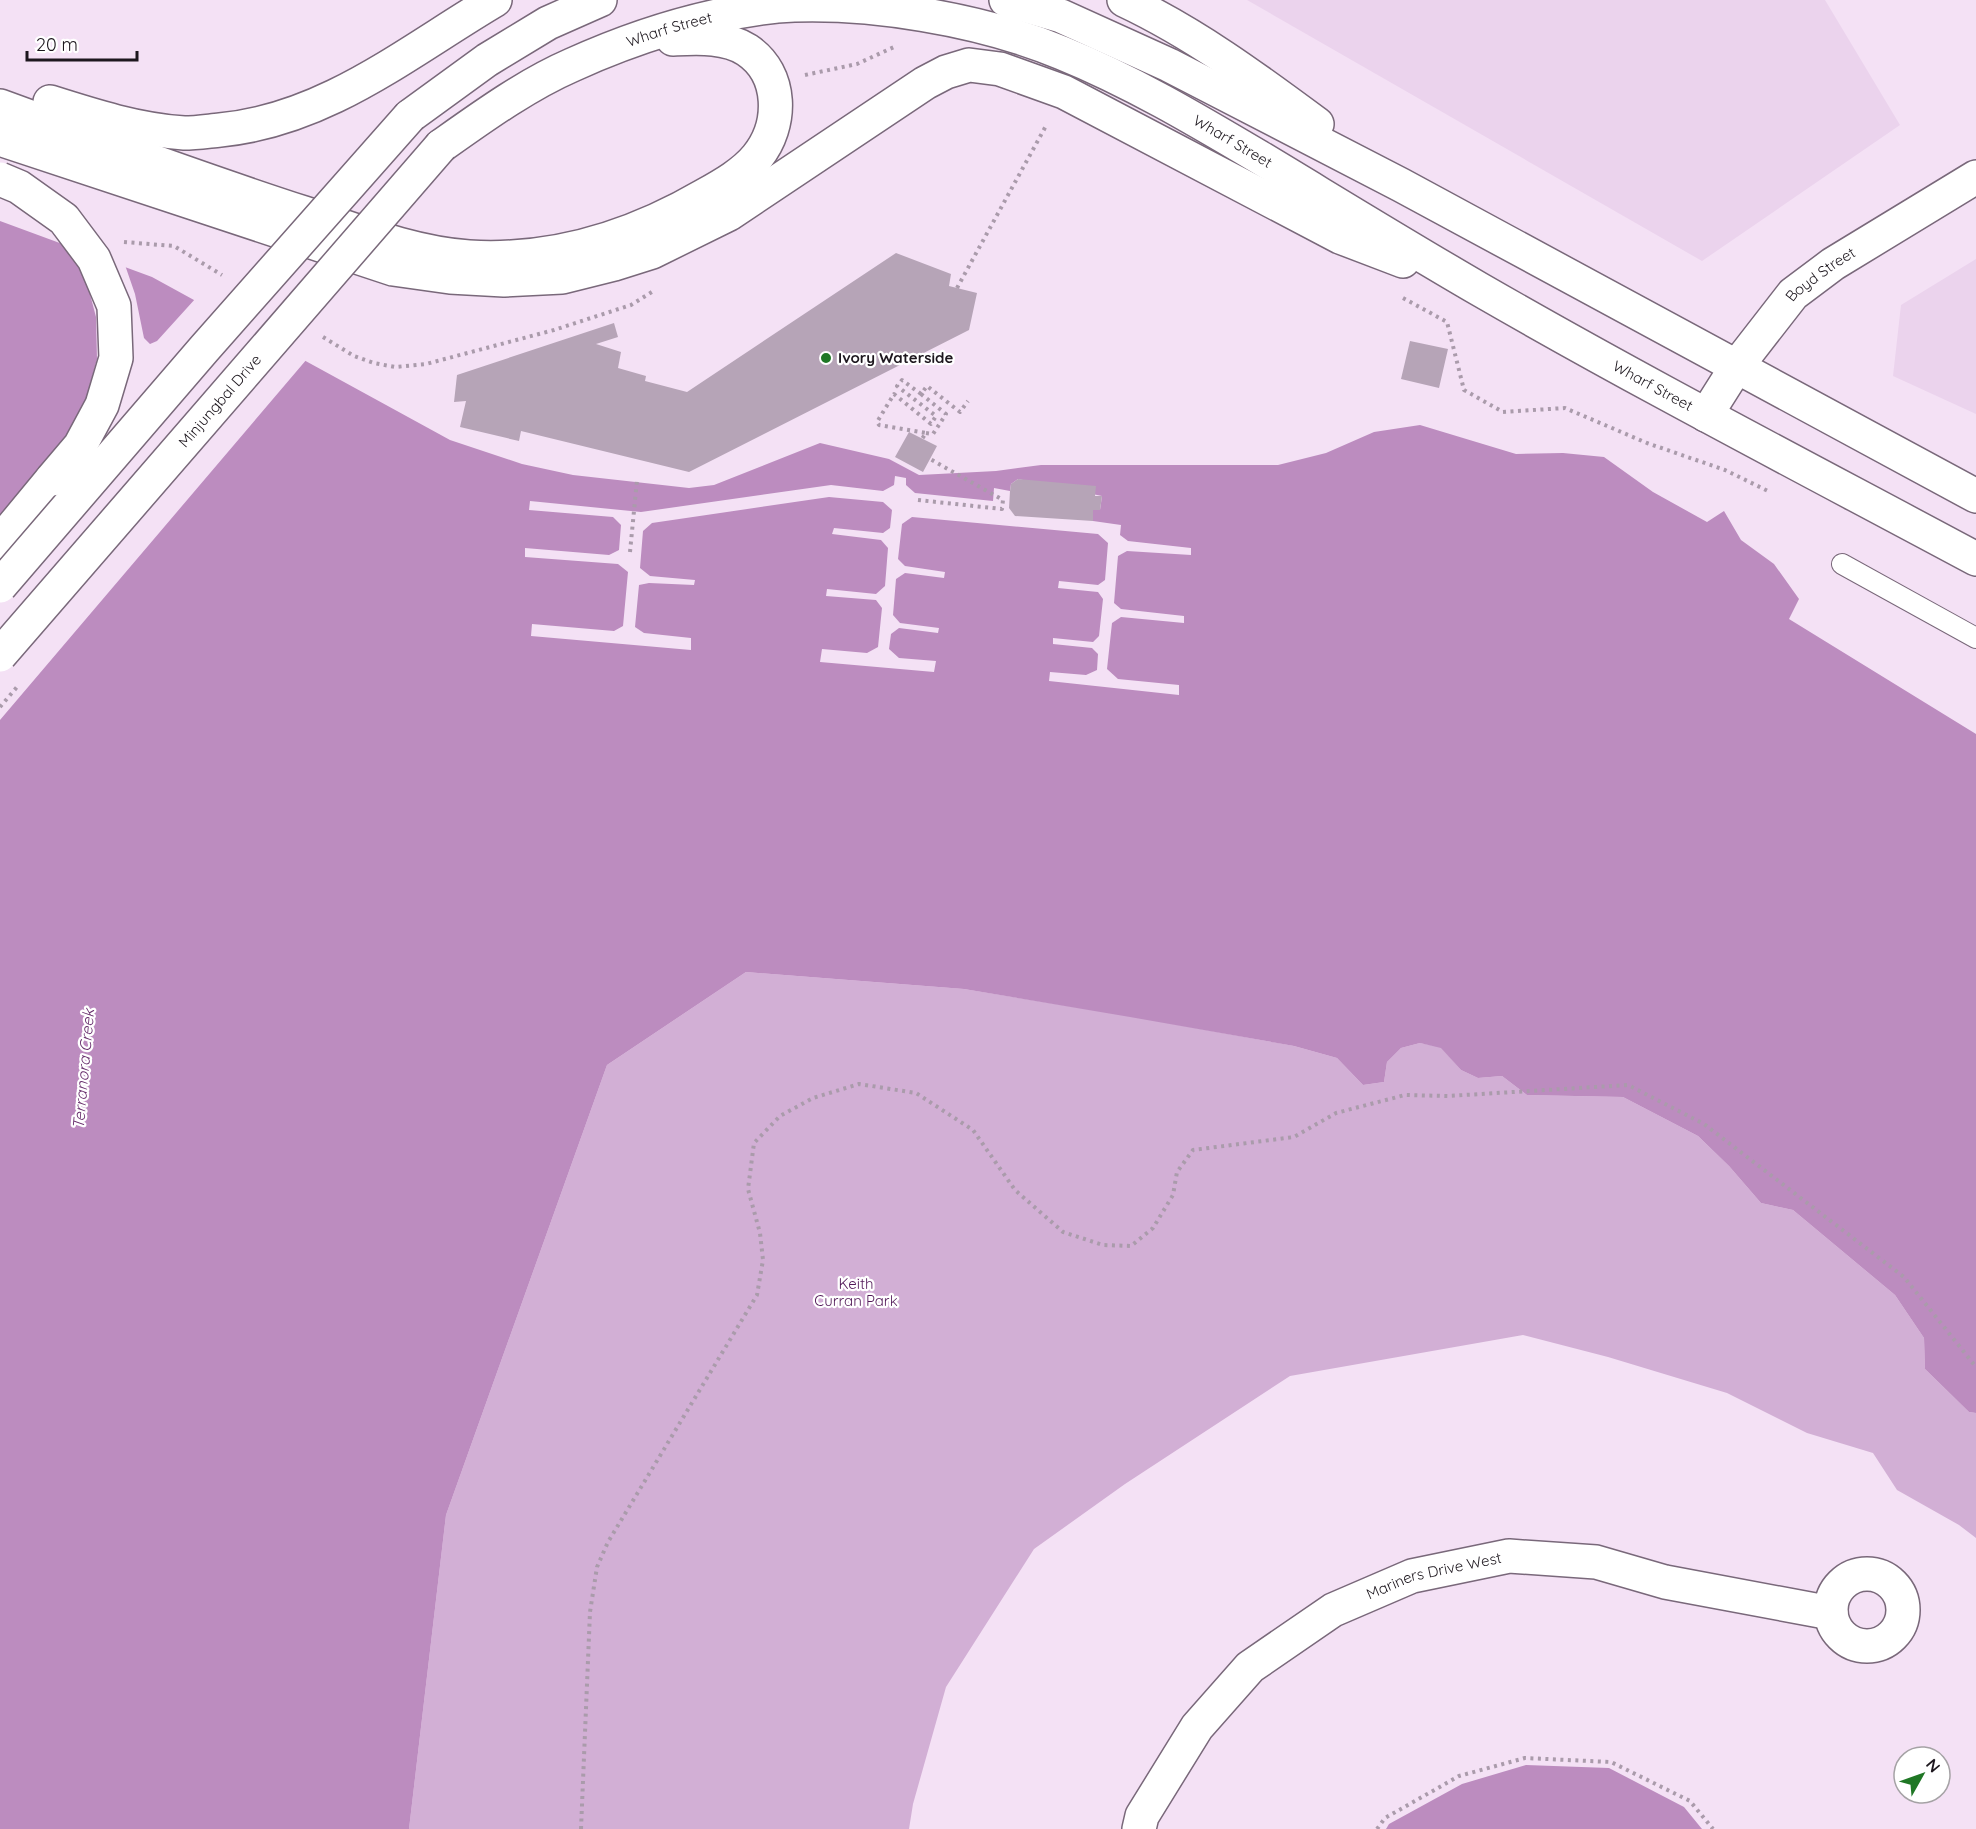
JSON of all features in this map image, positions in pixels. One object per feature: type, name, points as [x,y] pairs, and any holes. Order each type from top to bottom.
[{"type":"main road","points":[[0,86],[135,126],[185,133],[246,127],[295,114],[350,90],[495,0]]},
{"type":"main road","points":[[0,586],[204,349],[410,116],[507,47],[548,23],[600,0]]},
{"type":"main road","points":[[1006,0],[1060,16],[1169,65],[1401,185],[1976,496]]},
{"type":"main road","points":[[1124,0],[1148,11],[1236,64],[1401,185]]},
{"type":"main road","points":[[1174,0],[1183,14],[1236,64]]},
{"type":"main road","name":"Wharf Street","points":[[441,146],[530,87],[569,66],[632,40],[714,18],[779,6],[834,5],[892,9],[951,18],[1005,32],[1061,52],[1125,81],[1191,117],[1480,290],[1706,415],[1976,559]]},
{"type":"main road","points":[[0,106],[195,176],[408,247],[470,256],[536,255],[612,239],[682,208],[729,182],[757,157],[772,131],[777,105],[772,82],[763,65],[747,50],[723,40],[691,38],[632,40]]},
{"type":"main road","points":[[0,139],[393,269],[461,278],[504,280],[562,277],[652,252],[719,219],[925,83],[946,72],[969,65],[1000,69],[1064,92],[1340,237],[1480,290]]},
{"type":"main road","name":"Minjungbal Drive","points":[[0,655],[441,146]]},
{"type":"main road","name":"Boyd Street","points":[[1706,415],[1737,366],[1793,294],[1833,264],[1976,177]]},
{"type":"main road","points":[[0,179],[19,188],[64,219],[93,259],[114,306],[116,358],[102,405],[80,446],[0,542]]},
{"type":"main road","name":"Mariners Drive West","points":[[1139,1829],[1142,1816],[1197,1727],[1250,1667],[1333,1610],[1413,1576],[1509,1556],[1596,1562],[1665,1582],[1831,1613]]},
{"type":"lane","points":[[1842,564],[1976,638]]},
{"type":"path","points":[[772,82],[857,64],[903,42]]},
{"type":"path","points":[[957,288],[1051,118]]},
{"type":"path","points":[[1395,293],[1447,322],[1464,390],[1503,412],[1565,408],[1647,443],[1725,470],[1778,497]]},
{"type":"path","points":[[902,380],[921,394],[946,414],[933,434],[879,425],[877,422],[894,394],[931,424],[936,416],[897,386],[902,380]]},
{"type":"path","points":[[921,394],[927,386],[960,412],[968,401]]},
{"type":"path","points":[[922,439],[926,433]]},
{"type":"path","points":[[918,500],[1002,509],[1003,500],[930,459]]},
{"type":"path","points":[[630,552],[637,480]]},
{"type":"path","points":[[581,1829],[590,1612],[597,1567],[608,1542],[757,1295],[764,1260],[760,1233],[748,1189],[754,1143],[780,1116],[813,1098],[859,1084],[916,1093],[973,1130],[1016,1190],[1063,1232],[1103,1245],[1131,1246],[1153,1228],[1173,1195],[1177,1172],[1193,1150],[1294,1137],[1336,1113],[1405,1095],[1448,1096],[1628,1085],[1704,1125],[1904,1277],[1976,1367]]},
{"type":"path","points":[[1377,1829],[1385,1818],[1459,1776],[1526,1758],[1611,1762],[1690,1801],[1713,1829]]},
{"type":"shaded area","points":[[1247,0],[1825,0],[1900,125],[1702,261]]},
{"type":"shaded area","points":[[1976,259],[1976,414],[1893,376],[1901,305]]},
{"type":"green space","name":"Keith Curran Park","points":[[746,972],[964,989],[1294,1046],[1337,1058],[1363,1085],[1384,1082],[1387,1062],[1401,1048],[1420,1043],[1441,1047],[1461,1070],[1478,1078],[1502,1076],[1527,1095],[1623,1097],[1698,1136],[1729,1166],[1761,1203],[1793,1210],[1895,1295],[1924,1338],[1925,1369],[1969,1412],[1976,1413],[1976,1538],[1959,1525],[1897,1490],[1873,1453],[1807,1433],[1727,1393],[1608,1357],[1523,1335],[1290,1376],[1125,1484],[1034,1549],[946,1687],[913,1804],[909,1829],[409,1829],[446,1515],[607,1065]]},
{"type":"water","name":"Terranora Creek","points":[[0,221],[152,277],[450,440],[522,464],[573,475],[689,488],[714,485],[820,443],[889,459],[919,475],[996,471],[1041,465],[1278,465],[1326,453],[1374,432],[1420,425],[1516,454],[1563,453],[1604,457],[1653,492],[1707,522],[1724,511],[1741,540],[1774,564],[1799,599],[1789,619],[1976,734],[1976,1413],[1969,1412],[1925,1369],[1924,1338],[1895,1295],[1793,1210],[1761,1203],[1729,1166],[1698,1136],[1623,1097],[1527,1095],[1502,1076],[1478,1078],[1461,1070],[1441,1048],[1420,1043],[1401,1048],[1387,1062],[1384,1082],[1363,1085],[1337,1058],[1294,1046],[964,989],[746,972],[607,1065],[446,1515],[409,1829],[0,1829]]},
{"type":"water","points":[[1526,1765],[1609,1768],[1684,1807],[1702,1829],[1386,1829],[1389,1824],[1462,1784]]},
{"type":"pier","points":[[67,244],[125,265],[135,294],[144,338],[150,344],[157,341],[196,298],[307,359],[0,720],[0,517],[67,438],[85,402],[97,359],[96,317],[86,279]]},
{"type":"pier","points":[[895,476],[906,478],[906,485],[915,493],[993,501],[994,488],[1010,491],[1011,484],[1018,479],[1102,496],[1100,510],[1093,510],[1093,521],[1121,525],[1120,535],[1128,541],[1191,548],[1191,555],[1127,551],[1118,556],[1114,603],[1121,609],[1184,616],[1184,623],[1121,617],[1112,623],[1107,669],[1118,679],[1179,685],[1179,695],[1049,681],[1050,672],[1086,675],[1097,670],[1098,654],[1092,648],[1053,644],[1053,638],[1093,642],[1099,636],[1103,599],[1098,592],[1058,588],[1059,581],[1098,585],[1105,580],[1108,543],[1098,534],[912,517],[902,524],[898,559],[905,566],[945,572],[944,578],[905,573],[896,579],[893,615],[900,623],[939,628],[938,633],[899,628],[891,634],[889,649],[899,658],[936,661],[934,672],[820,662],[822,649],[867,653],[878,647],[882,608],[876,600],[826,596],[827,589],[876,594],[885,586],[888,548],[881,540],[832,534],[834,528],[883,533],[890,528],[892,510],[883,502],[829,497],[652,523],[643,531],[640,568],[650,576],[695,580],[694,585],[649,583],[639,585],[635,627],[644,633],[691,638],[691,650],[531,636],[532,624],[614,631],[623,626],[628,572],[618,564],[525,557],[525,548],[609,555],[619,550],[621,525],[613,517],[529,510],[530,501],[641,512],[831,485],[883,491],[894,485]]},
{"type":"building","name":"Ivory Waterside","points":[[896,253],[951,274],[949,286],[977,293],[969,330],[689,472],[521,431],[519,441],[460,427],[466,401],[454,402],[457,375],[614,323],[618,337],[596,344],[621,352],[618,368],[646,376],[645,381],[687,392]]},
{"type":"building","points":[[1410,341],[1448,349],[1439,388],[1401,379]]},
{"type":"building","points":[[909,432],[937,446],[923,472],[895,457]]},
{"type":"building","points":[[1018,479],[1096,486],[1095,496],[1102,496],[1100,510],[1093,510],[1093,521],[1015,516],[1009,508],[1010,491],[1011,484]]},
{"type":"place","name":"Ivory Waterside","points":[[826,358]]}]
